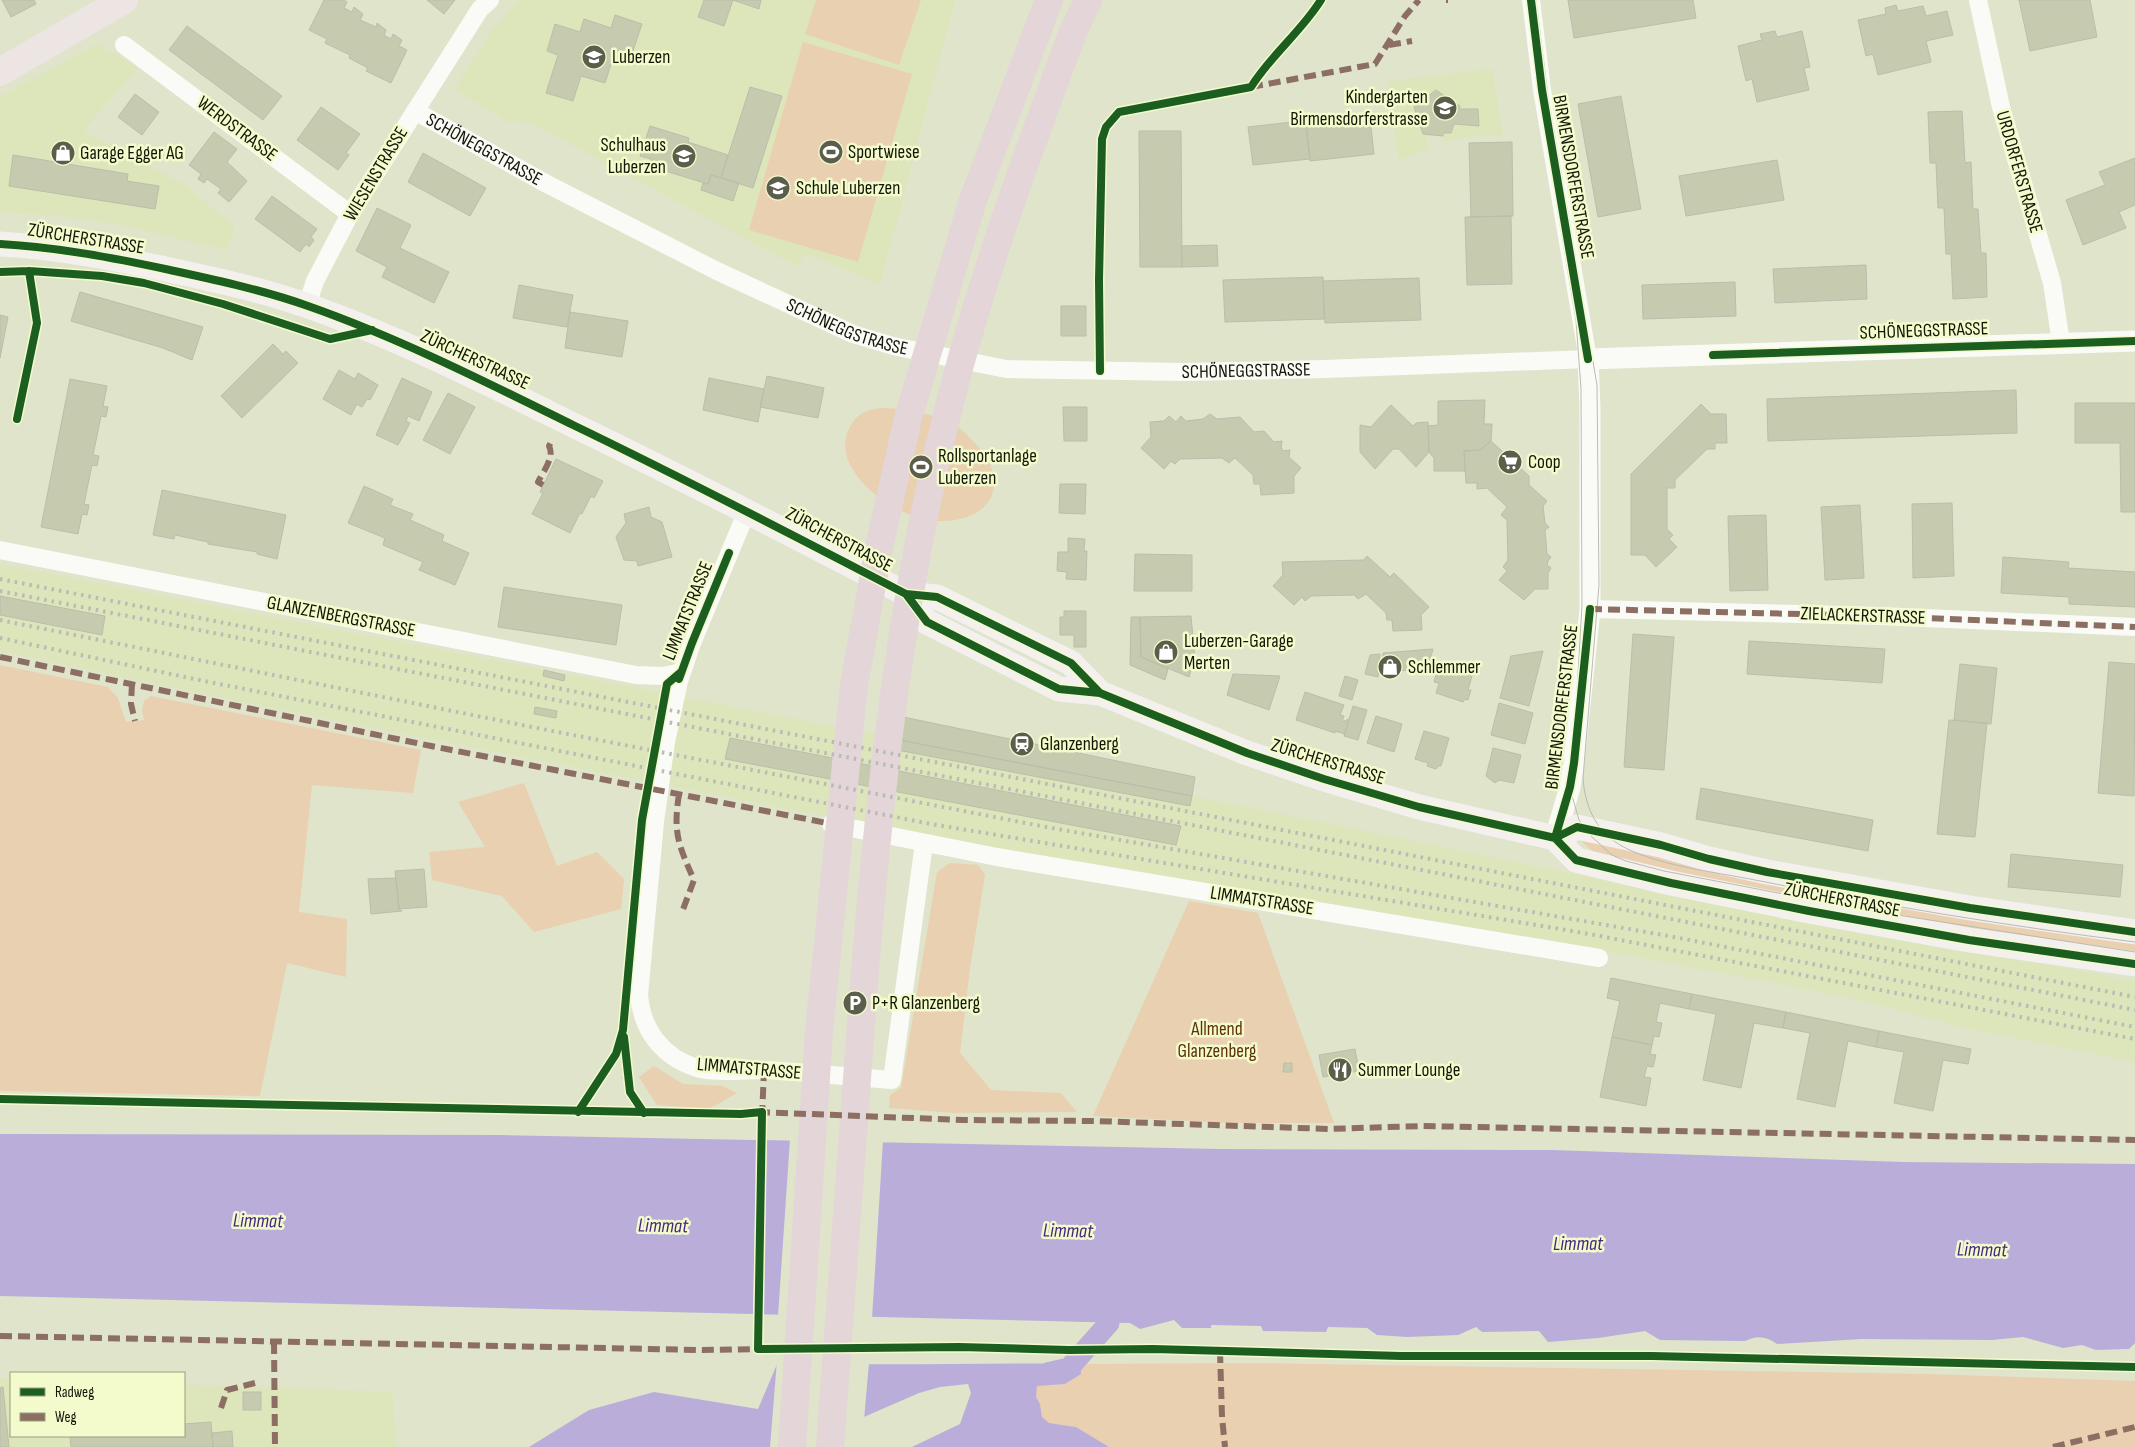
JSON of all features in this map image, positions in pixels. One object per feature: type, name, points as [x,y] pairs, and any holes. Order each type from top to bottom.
[{"type":"highway","points":[[792,1447],[819,1032],[854,685],[878,552],[908,418],[973,200],[1049,0]]},
{"type":"highway","points":[[830,1447],[872,889],[895,686],[916,559],[943,431],[975,316],[1016,186],[1070,41],[1088,0]]},
{"type":"main road","points":[[0,72],[124,0]]},
{"type":"main road","name":"ZÜRCHERSTRASSE","points":[[0,244],[32,246],[132,261],[226,282],[307,306],[379,334],[455,367],[747,511],[906,594],[937,597],[1071,663],[1100,693],[1247,753],[1301,772],[1419,807],[1555,838],[1576,860],[1671,883],[1969,940],[2135,964]]},
{"type":"main road","name":"ZÜRCHERSTRASSE","points":[[1555,838],[1577,827],[1776,873],[1970,908],[2135,932]]},
{"type":"street","name":"WIESENSTRASSE","points":[[307,306],[315,281],[350,214],[480,9],[490,0]]},
{"type":"street","name":"BIRMENSDORFERSTRASSE","points":[[1531,0],[1542,90],[1588,359],[1590,418],[1590,609],[1574,763],[1570,787],[1555,838]]},
{"type":"street","name":"URDORFERSTRASSE","points":[[1978,0],[2001,107],[2052,283],[2061,343]]},
{"type":"street","name":"WERDSTRASSE","points":[[124,44],[350,214]]},
{"type":"street","name":"SCHÖNEGGSTRASSE","points":[[415,111],[520,170],[716,271],[852,334],[893,346],[1006,369],[1125,371],[1325,369],[2135,341]]},
{"type":"street","name":"LIMMATSTRASSE","points":[[747,511],[680,676],[666,742],[647,897],[639,995],[641,1012],[648,1030],[662,1047],[698,1068],[764,1070],[892,1080],[924,843]]},
{"type":"street","name":"GLANZENBERGSTRASSE","points":[[0,550],[636,674],[680,676]]},
{"type":"street","name":"ZIELACKERSTRASSE","points":[[1590,609],[1879,616],[2135,627]]},
{"type":"street","name":"LIMMATSTRASSE","points":[[826,823],[924,843],[1599,958]]},
{"type":"shaded area","name":"Schule Luberzen","points":[[520,0],[955,0],[880,284],[806,253],[796,266],[532,123],[506,121],[454,89],[494,28]]},
{"type":"shaded area","name":"Garage Egger AG","points":[[98,44],[137,68],[83,131],[185,185],[235,227],[226,250],[121,225],[53,215],[0,213],[0,97]]},
{"type":"shaded area","name":"Kindergarten Birmensdorferstrasse","points":[[1492,69],[1503,135],[1465,137],[1443,142],[1443,136],[1426,136],[1428,148],[1399,160],[1388,81]]},
{"type":"shaded area","points":[[0,564],[1283,814],[1810,923],[2135,981],[2135,1062],[1965,1028],[1868,1002],[1775,983],[1589,948],[962,843],[262,706],[0,651]]},
{"type":"shaded area","points":[[0,1378],[10,1379],[10,1437],[185,1437],[185,1385],[392,1392],[397,1447],[0,1447]]},
{"type":"green space","points":[[816,0],[921,0],[899,65],[805,34]]},
{"type":"green space","name":"Sportwiese","points":[[803,42],[912,74],[858,262],[749,230]]},
{"type":"green space","name":"Rollsportanlage Luberzen","points":[[872,409],[901,409],[929,415],[955,425],[964,432],[983,452],[991,468],[994,482],[992,495],[985,506],[973,514],[956,520],[936,521],[920,518],[902,511],[869,489],[856,474],[847,458],[845,442],[851,425],[857,417]]},
{"type":"green space","points":[[0,665],[108,687],[118,698],[126,722],[144,720],[142,710],[144,701],[151,696],[421,750],[413,793],[312,785],[299,912],[347,919],[346,977],[287,963],[260,1096],[0,1091]]},
{"type":"green space","points":[[524,783],[557,866],[597,852],[624,879],[621,909],[534,932],[502,896],[432,880],[429,852],[485,847],[458,802]]},
{"type":"green space","points":[[1579,839],[2135,937],[2135,957],[2017,940],[1602,860]]},
{"type":"green space","points":[[950,863],[978,865],[985,875],[970,968],[960,1053],[991,1090],[1061,1093],[1077,1112],[954,1113],[889,1108],[890,1095],[901,1088],[937,872]]},
{"type":"green space","name":"Allmend Glanzenberg","points":[[1189,901],[1258,913],[1334,1123],[1229,1123],[1093,1116]]},
{"type":"green space","points":[[654,1066],[683,1084],[723,1086],[737,1093],[709,1109],[657,1105],[639,1077]]},
{"type":"green space","points":[[1255,1363],[1927,1374],[2135,1381],[2135,1447],[1108,1447],[1076,1427],[1049,1423],[1042,1417],[1040,1404],[1036,1397],[1037,1385],[1065,1384],[1080,1374],[1080,1364]]},
{"type":"water","name":"Limmat","points":[[0,1134],[499,1135],[1220,1149],[1552,1150],[1903,1162],[2135,1164],[2135,1343],[2129,1349],[2096,1350],[2082,1345],[2063,1348],[2023,1337],[1992,1340],[1862,1339],[1777,1344],[1761,1337],[1745,1341],[1660,1340],[1645,1331],[1598,1338],[1548,1342],[1539,1331],[1482,1332],[1476,1327],[1458,1335],[1407,1337],[1377,1335],[1367,1328],[1328,1327],[1326,1332],[1263,1331],[1261,1326],[1211,1325],[1211,1328],[1182,1328],[1174,1320],[1140,1329],[1130,1323],[0,1296]]},
{"type":"water","points":[[778,1362],[1080,1364],[1081,1374],[1065,1384],[1037,1386],[1036,1397],[1040,1404],[1042,1417],[1049,1423],[1076,1427],[1109,1447],[912,1447],[960,1424],[971,1393],[968,1384],[940,1387],[919,1393],[850,1423],[822,1424],[819,1447],[529,1447],[589,1410],[654,1392],[758,1409]]},
{"type":"pier","points":[[757,1138],[767,1139],[763,1316],[753,1316]]},
{"type":"pier","points":[[790,1139],[883,1141],[872,1319],[778,1316]]},
{"type":"pier","points":[[777,1360],[869,1363],[864,1420],[851,1426],[824,1427],[822,1447],[770,1447]]},
{"type":"building","points":[[2,0],[34,0],[36,4],[11,17]]},
{"type":"building","points":[[324,0],[344,0],[347,2],[344,8],[352,12],[354,7],[363,14],[360,20],[376,27],[377,23],[386,30],[384,35],[391,39],[393,34],[402,40],[399,46],[407,50],[391,83],[366,71],[368,68],[349,58],[350,55],[325,43],[327,39],[309,30]]},
{"type":"building","points":[[427,0],[455,0],[444,14]]},
{"type":"building","points":[[704,0],[733,0],[724,26],[698,17]]},
{"type":"building","points":[[733,0],[761,0],[759,9]]},
{"type":"building","points":[[1568,0],[1693,0],[1696,18],[1574,38]]},
{"type":"building","points":[[2019,0],[2090,0],[2097,37],[2030,51]]},
{"type":"building","points":[[1896,5],[1898,11],[1923,6],[1926,16],[1947,11],[1953,35],[1926,41],[1931,62],[1878,75],[1873,54],[1866,56],[1858,20],[1886,14],[1885,8]]},
{"type":"building","name":"Luberzen","points":[[615,15],[642,24],[629,63],[613,58],[605,83],[581,76],[573,101],[546,93],[558,55],[547,51],[555,24],[580,32],[584,19],[611,28]]},
{"type":"building","points":[[187,26],[282,96],[263,120],[169,50]]},
{"type":"building","points":[[1775,31],[1777,37],[1802,31],[1810,67],[1804,68],[1809,90],[1757,102],[1752,79],[1746,81],[1738,46],[1762,40],[1760,34]]},
{"type":"building","points":[[750,87],[782,96],[753,188],[721,178]]},
{"type":"building","points":[[1436,90],[1460,106],[1459,109],[1478,109],[1479,126],[1454,124],[1451,133],[1443,133],[1443,136],[1423,134],[1414,107]]},
{"type":"building","points":[[135,94],[159,112],[142,135],[118,117]]},
{"type":"building","points":[[1621,96],[1641,209],[1598,217],[1578,104]]},
{"type":"building","points":[[321,107],[360,134],[346,153],[349,155],[338,170],[297,140]]},
{"type":"building","points":[[1962,111],[1965,163],[1971,162],[1973,209],[1978,209],[1981,253],[1986,253],[1987,297],[1953,299],[1951,254],[1946,254],[1944,208],[1938,208],[1936,163],[1930,163],[1928,112]]},
{"type":"building","points":[[1370,118],[1374,154],[1310,161],[1306,125]]},
{"type":"building","points":[[1310,120],[1311,125],[1306,125],[1310,159],[1253,165],[1248,127]]},
{"type":"building","name":"Schulhaus Luberzen","points":[[650,126],[689,138],[688,142],[728,155],[721,178],[711,175],[708,184],[649,166],[651,159],[640,156]]},
{"type":"building","points":[[1139,131],[1181,131],[1182,267],[1140,267]]},
{"type":"building","points":[[214,132],[237,149],[227,162],[247,181],[229,202],[218,193],[221,189],[207,179],[204,183],[198,179],[201,174],[189,165]]},
{"type":"building","points":[[1512,142],[1513,216],[1471,217],[1469,143]]},
{"type":"building","points":[[423,153],[486,188],[470,216],[408,182]]},
{"type":"building","points":[[13,155],[128,174],[127,181],[159,186],[155,209],[9,186]]},
{"type":"building","points":[[2135,158],[2135,205],[2119,212],[2126,228],[2083,245],[2066,200],[2105,185],[2099,172]]},
{"type":"building","points":[[1777,160],[1784,200],[1686,216],[1679,176]]},
{"type":"building","points":[[711,175],[739,183],[733,201],[701,190],[703,183],[708,184]]},
{"type":"building","points":[[272,196],[317,229],[311,237],[314,240],[309,247],[306,244],[300,252],[255,219]]},
{"type":"building","points":[[377,208],[411,225],[400,248],[449,272],[434,303],[382,277],[387,267],[356,251]]},
{"type":"building","points":[[1511,216],[1512,284],[1467,285],[1465,217]]},
{"type":"building","points":[[1217,245],[1218,266],[1182,267],[1181,246]]},
{"type":"building","points":[[1866,265],[1867,299],[1775,303],[1773,269]]},
{"type":"building","points":[[1323,277],[1324,319],[1225,322],[1223,280]]},
{"type":"building","points":[[1419,278],[1421,320],[1325,323],[1323,281]]},
{"type":"building","points":[[1735,282],[1736,316],[1643,319],[1642,285]]},
{"type":"building","points":[[519,285],[573,295],[567,327],[513,318]]},
{"type":"building","points":[[80,292],[203,327],[192,360],[163,348],[71,321]]},
{"type":"building","points":[[1061,306],[1086,306],[1086,336],[1061,336]]},
{"type":"building","points":[[570,312],[628,321],[622,357],[565,348]]},
{"type":"building","points":[[0,315],[8,317],[0,358]]},
{"type":"building","points":[[273,344],[283,354],[286,351],[298,363],[242,418],[221,396]]},
{"type":"building","points":[[339,370],[355,379],[358,373],[378,385],[370,400],[367,399],[362,407],[357,404],[351,415],[323,399]]},
{"type":"building","points":[[767,376],[824,388],[818,418],[760,407]]},
{"type":"building","points":[[402,378],[432,392],[419,421],[408,416],[406,421],[410,423],[398,445],[376,435]]},
{"type":"building","points":[[709,378],[764,389],[758,422],[703,410]]},
{"type":"building","points":[[70,379],[107,386],[103,406],[108,407],[106,417],[101,416],[93,455],[99,456],[97,466],[92,465],[84,504],[89,505],[87,515],[82,514],[78,534],[41,527]]},
{"type":"building","points":[[2016,390],[2017,433],[1768,441],[1767,399]]},
{"type":"building","points":[[448,393],[475,407],[450,454],[423,440]]},
{"type":"building","points":[[1485,400],[1484,424],[1492,424],[1491,441],[1480,450],[1464,451],[1465,471],[1434,471],[1434,458],[1429,452],[1428,426],[1438,425],[1438,401]]},
{"type":"building","points":[[2075,403],[2135,403],[2135,512],[2121,512],[2120,443],[2075,443]]},
{"type":"building","points":[[1701,404],[1711,414],[1726,414],[1727,443],[1715,443],[1715,449],[1707,449],[1675,480],[1675,488],[1667,488],[1667,529],[1673,535],[1669,539],[1677,547],[1656,567],[1645,555],[1631,555],[1631,474]]},
{"type":"building","points":[[1391,405],[1413,426],[1416,423],[1428,422],[1429,452],[1416,467],[1399,449],[1393,449],[1375,469],[1360,452],[1360,425],[1371,427]]},
{"type":"building","points":[[1063,407],[1087,407],[1087,441],[1064,441]]},
{"type":"building","points":[[1210,414],[1217,419],[1240,417],[1254,432],[1264,431],[1274,442],[1282,441],[1281,447],[1283,451],[1290,450],[1289,457],[1301,468],[1294,476],[1294,493],[1261,495],[1260,484],[1254,484],[1253,475],[1235,458],[1229,463],[1222,458],[1180,459],[1175,464],[1171,461],[1164,469],[1141,448],[1151,437],[1150,422],[1164,421],[1169,416],[1176,422],[1181,416],[1186,421],[1203,419]]},
{"type":"building","points":[[1491,441],[1529,476],[1529,485],[1547,501],[1543,506],[1545,523],[1549,527],[1545,530],[1547,554],[1551,557],[1547,565],[1551,568],[1548,573],[1548,589],[1535,589],[1524,600],[1499,580],[1507,571],[1503,567],[1508,560],[1507,520],[1501,515],[1507,507],[1487,488],[1477,489],[1477,483],[1466,483],[1464,451],[1480,450]]},
{"type":"building","points":[[556,459],[603,481],[594,498],[591,496],[582,514],[580,513],[570,533],[532,514],[543,493],[540,492]]},
{"type":"building","points":[[1060,484],[1086,484],[1085,514],[1059,513]]},
{"type":"building","points":[[364,486],[393,499],[390,505],[413,514],[410,520],[444,535],[442,541],[469,553],[455,585],[419,570],[423,562],[383,545],[385,538],[348,523]]},
{"type":"building","points":[[162,490],[286,515],[277,559],[257,554],[257,552],[208,544],[208,542],[175,535],[174,539],[153,535]]},
{"type":"building","points":[[1952,503],[1954,576],[1913,578],[1912,504]]},
{"type":"building","points":[[1860,505],[1864,578],[1825,580],[1821,507]]},
{"type":"building","points":[[649,507],[651,517],[662,522],[672,557],[638,566],[637,561],[624,560],[616,537],[626,523],[624,514]]},
{"type":"building","points":[[1766,515],[1768,590],[1730,591],[1728,516]]},
{"type":"building","points":[[1068,538],[1085,539],[1084,551],[1087,551],[1086,580],[1066,579],[1067,572],[1057,571],[1058,552],[1068,552]]},
{"type":"building","points":[[1135,554],[1192,555],[1192,591],[1134,591]]},
{"type":"building","points":[[1367,556],[1390,577],[1394,573],[1429,607],[1421,615],[1422,630],[1393,631],[1392,620],[1387,620],[1386,613],[1366,594],[1358,599],[1354,595],[1311,596],[1305,601],[1302,597],[1294,605],[1273,586],[1283,575],[1282,562],[1364,560]]},
{"type":"building","points":[[2003,557],[2069,562],[2068,568],[2135,572],[2135,607],[2069,604],[2069,597],[2001,593]]},
{"type":"building","points":[[504,587],[622,605],[616,645],[498,627]]},
{"type":"building","points":[[0,596],[105,616],[102,635],[0,615]]},
{"type":"building","points":[[1064,611],[1086,611],[1086,647],[1074,647],[1074,635],[1060,635],[1060,617],[1064,617]]},
{"type":"building","points":[[1191,616],[1195,658],[1189,677],[1141,657],[1140,617]]},
{"type":"building","points":[[1131,617],[1140,617],[1141,657],[1168,669],[1165,680],[1130,665]]},
{"type":"building","points":[[1633,634],[1674,637],[1664,770],[1624,767]]},
{"type":"building","points":[[1749,641],[1885,649],[1882,683],[1747,674]]},
{"type":"building","points":[[1433,649],[1427,669],[1381,672],[1383,653]]},
{"type":"building","points":[[1543,651],[1529,706],[1500,698],[1511,656]]},
{"type":"building","points":[[1380,654],[1378,677],[1365,674],[1370,655]]},
{"type":"building","points":[[2109,662],[2135,664],[2134,796],[2098,793]]},
{"type":"building","points":[[1960,664],[1997,668],[1991,724],[1954,720]]},
{"type":"building","points":[[1444,667],[1472,676],[1468,690],[1471,690],[1468,700],[1465,699],[1463,702],[1436,693],[1439,683],[1434,682],[1436,674],[1441,676]]},
{"type":"building","points":[[544,670],[565,675],[564,681],[543,676]]},
{"type":"building","points":[[1233,674],[1280,676],[1269,710],[1227,695]]},
{"type":"building","points":[[1345,676],[1358,680],[1352,700],[1339,696]]},
{"type":"building","points":[[1305,692],[1344,705],[1340,715],[1344,716],[1342,722],[1349,719],[1345,734],[1335,731],[1335,733],[1296,720]]},
{"type":"building","points":[[1499,703],[1533,713],[1525,744],[1491,735]]},
{"type":"building","points":[[1353,706],[1367,710],[1358,740],[1344,736]]},
{"type":"building","points":[[535,707],[557,711],[556,718],[534,714]]},
{"type":"building","points":[[1376,716],[1402,724],[1394,752],[1367,743]]},
{"type":"building","name":"Glanzenberg","points":[[903,717],[1195,777],[1192,796],[899,740]]},
{"type":"building","points":[[1949,720],[1987,723],[1975,837],[1937,834]]},
{"type":"building","points":[[1424,731],[1449,738],[1441,766],[1438,766],[1436,769],[1427,766],[1428,763],[1415,759]]},
{"type":"building","points":[[730,738],[1181,826],[1176,845],[725,759]]},
{"type":"building","points":[[899,740],[1192,796],[1190,806],[897,750]]},
{"type":"building","points":[[1493,748],[1521,755],[1514,783],[1499,780],[1495,783],[1486,776]]},
{"type":"building","points":[[1701,788],[1873,820],[1868,851],[1696,819]]},
{"type":"building","points":[[2011,854],[2123,865],[2120,897],[2008,887]]},
{"type":"building","points":[[424,869],[427,907],[399,909],[395,871]]},
{"type":"building","points":[[396,878],[399,909],[402,911],[371,914],[368,879]]},
{"type":"building","points":[[1611,978],[1692,994],[1689,1009],[1660,1003],[1656,1022],[1662,1023],[1659,1037],[1654,1036],[1652,1045],[1612,1037],[1620,1001],[1607,998]]},
{"type":"building","points":[[1692,994],[1786,1012],[1783,1028],[1754,1023],[1741,1088],[1703,1080],[1716,1014],[1689,1009]]},
{"type":"building","points":[[1786,1012],[1879,1031],[1876,1047],[1848,1041],[1835,1107],[1797,1099],[1810,1033],[1783,1028]]},
{"type":"building","points":[[1879,1031],[1971,1049],[1968,1064],[1943,1060],[1933,1111],[1894,1103],[1904,1052],[1876,1047]]},
{"type":"building","points":[[1612,1037],[1652,1045],[1650,1054],[1656,1055],[1653,1067],[1647,1066],[1644,1077],[1651,1078],[1646,1106],[1600,1097]]},
{"type":"building","points":[[1355,1049],[1359,1071],[1323,1077],[1319,1055]]},
{"type":"building","points":[[1284,1063],[1292,1063],[1292,1072],[1283,1072]]},
{"type":"building","points":[[3,1387],[9,1447],[0,1447],[0,1388]]},
{"type":"building","points":[[243,1392],[261,1392],[261,1410],[243,1410]]},
{"type":"building","points":[[211,1422],[213,1447],[71,1447],[70,1437],[185,1437],[185,1424]]},
{"type":"building","points":[[232,1431],[233,1447],[213,1447],[212,1433]]},
{"type":"waterway","points":[[1047,1373],[1069,1368],[1109,1323]]},
{"type":"tram line","points":[[1527,0],[1538,91],[1576,320],[1581,389],[1582,605],[1571,792],[1579,820],[1592,837],[1612,855],[1626,861],[1664,871],[1872,911],[2135,952]]},
{"type":"tram line","points":[[1536,0],[1548,96],[1597,385],[1599,585],[1583,778],[1589,808],[1598,825],[1611,839],[1634,852],[1685,867],[1945,914],[2135,942]]},
{"type":"railway","points":[[0,579],[2135,997]]},
{"type":"railway","points":[[0,591],[2135,1010]]},
{"type":"railway","points":[[0,620],[542,729],[1046,827],[1669,936],[2135,1027]]},
{"type":"railway","points":[[0,638],[204,681],[931,824],[1584,933],[2135,1039]]},
{"type":"marked path","points":[[1251,87],[1375,64],[1405,16],[1419,0]]},
{"type":"marked path","points":[[1389,45],[1412,41]]},
{"type":"marked path","points":[[543,485],[538,482],[551,455],[549,446],[552,440]]},
{"type":"marked path","points":[[1590,609],[1879,616],[2135,627]]},
{"type":"marked path","points":[[0,657],[431,746],[827,823]]},
{"type":"marked path","points":[[132,684],[131,704],[135,721]]},
{"type":"marked path","points":[[679,794],[677,807],[678,838],[694,880],[682,912]]},
{"type":"marked path","points":[[762,1117],[764,1070]]},
{"type":"marked path","points":[[758,1112],[962,1120],[1095,1121],[1328,1129],[1422,1126],[2135,1140]]},
{"type":"marked path","points":[[0,1336],[702,1350],[762,1349]]},
{"type":"marked path","points":[[274,1342],[275,1447]]},
{"type":"marked path","points":[[1220,1351],[1225,1447]]},
{"type":"marked path","points":[[221,1408],[227,1390],[255,1383]]},
{"type":"marked path","points":[[2053,1447],[2135,1427]]},
{"type":"cycle path","points":[[1100,371],[1099,280],[1102,139],[1106,127],[1119,112],[1251,87],[1321,0]]},
{"type":"cycle path","points":[[1531,0],[1542,90],[1588,359]]},
{"type":"cycle path","points":[[0,244],[85,254],[257,290],[291,300],[376,332],[475,377],[615,445],[906,594],[937,597],[1071,663],[1100,693]]},
{"type":"cycle path","points":[[0,272],[29,271],[102,276],[144,283],[223,304],[330,339],[372,330]]},
{"type":"cycle path","points":[[17,419],[37,323],[29,271]]},
{"type":"cycle path","points":[[1713,355],[2135,341]]},
{"type":"cycle path","points":[[679,679],[729,553]]},
{"type":"cycle path","points":[[906,594],[927,622],[1059,689],[1100,693],[1247,753],[1324,779],[1419,807],[1555,838],[1576,860],[1671,883],[1809,911],[1969,940],[2135,964]]},
{"type":"cycle path","points":[[1555,838],[1570,787],[1574,763],[1590,609]]},
{"type":"cycle path","points":[[578,1112],[616,1054],[623,1030],[642,820],[667,684],[681,672]]},
{"type":"cycle path","points":[[1555,838],[1577,827],[1661,845],[1709,859],[1767,872],[1970,908],[2135,932]]},
{"type":"cycle path","points":[[624,1037],[630,1092],[644,1113]]},
{"type":"cycle path","points":[[0,1099],[741,1114],[762,1112],[758,1349],[959,1347],[1069,1350],[1153,1349],[1401,1356],[1652,1356],[2135,1367]]},
{"type":"place","name":"Luberzen","points":[[594,57]]},
{"type":"place","name":"Kindergarten Birmensdorferstrasse","points":[[1445,108]]},
{"type":"place","name":"Sportwiese","points":[[831,152]]},
{"type":"place","name":"Garage Egger AG","points":[[63,153]]},
{"type":"place","name":"Schulhaus Luberzen","points":[[684,156]]},
{"type":"place","name":"Schule Luberzen","points":[[778,188]]},
{"type":"place","name":"Coop","points":[[1510,462]]},
{"type":"place","name":"Rollsportanlage Luberzen","points":[[921,467]]},
{"type":"place","name":"Luberzen-Garage Merten","points":[[1166,652]]},
{"type":"place","name":"Schlemmer","points":[[1390,667]]},
{"type":"place","name":"Glanzenberg","points":[[1022,744]]},
{"type":"place","name":"P+R Glanzenberg","points":[[855,1003]]},
{"type":"place","name":"Summer Lounge","points":[[1340,1070]]}]
